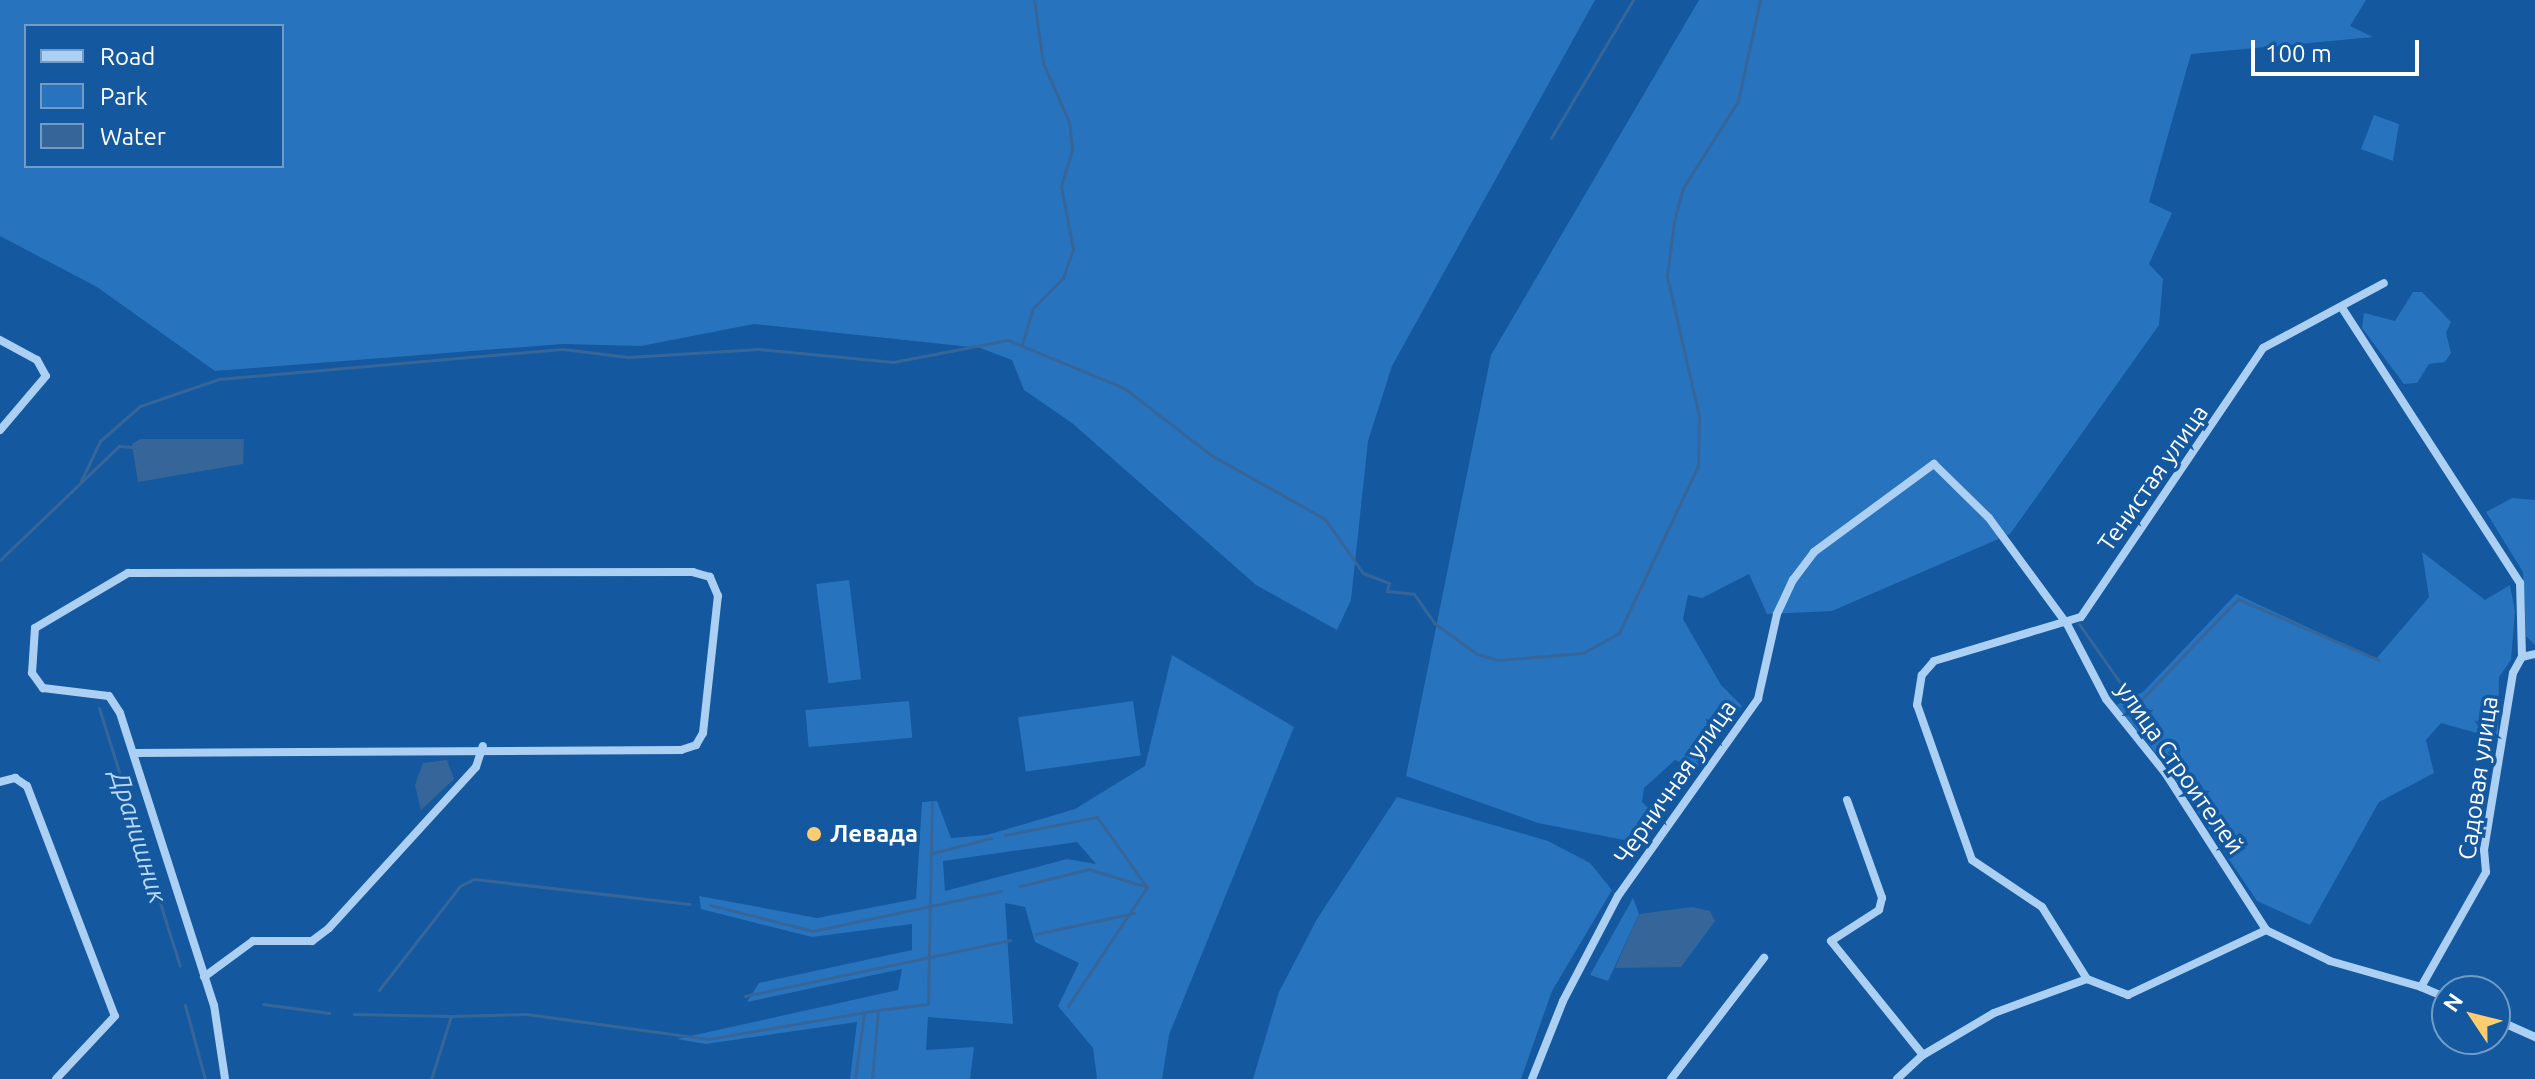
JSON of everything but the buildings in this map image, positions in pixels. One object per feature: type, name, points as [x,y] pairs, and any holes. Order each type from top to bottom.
[{"type":"street","points":[[2343,309],[2384,283]]},
{"type":"street","name":"Тенистая улица","points":[[2067,624],[2092,603],[2263,348],[2343,309]]},
{"type":"street","name":"Садовая улица","points":[[2343,309],[2518,575],[2522,657],[2513,673],[2484,850],[2486,872],[2421,987]]},
{"type":"street","points":[[0,340],[37,360],[46,376],[0,430]]},
{"type":"street","name":"улица Строителей","points":[[1934,464],[1989,518],[2067,624],[2115,712],[2174,785],[2266,930]]},
{"type":"street","name":"Черничная улица","points":[[1532,1079],[1563,1001],[1618,896],[1758,699],[1777,614],[1793,580],[1814,552],[1934,464]]},
{"type":"street","points":[[134,753],[483,746],[666,750],[696,745],[718,596],[710,577],[551,569],[128,573],[35,628],[30,646],[32,673],[43,688],[109,696],[134,753],[204,977],[225,1079]]},
{"type":"street","points":[[2067,624],[1934,661],[1918,685],[1917,705],[1972,860],[2042,907],[2087,979],[2128,995],[2266,930],[2330,961],[2431,991]]},
{"type":"street","points":[[2522,657],[2535,654]]},
{"type":"street","points":[[204,977],[245,944],[312,941],[329,928],[476,767],[483,746]]},
{"type":"street","points":[[0,782],[15,778],[27,786],[115,1016],[56,1079]]},
{"type":"street","points":[[1847,800],[1882,898],[1879,910],[1831,941],[1923,1055]]},
{"type":"street","points":[[1671,1079],[1764,958]]},
{"type":"street","points":[[1897,1079],[1923,1055],[1994,1013],[2087,979]]},
{"type":"street","points":[[2511,1026],[2535,1037]]},
{"type":"green space","points":[[0,0],[1595,0],[1392,366],[1368,441],[1351,600],[1337,630],[1256,585],[1072,423],[1024,390],[1012,360],[980,348],[754,324],[641,346],[563,344],[215,371],[97,287],[0,236]]},
{"type":"green space","points":[[1699,0],[2366,0],[2350,26],[2373,37],[2191,54],[2149,202],[2172,213],[2149,264],[2163,279],[2159,325],[2010,534],[1832,611],[1767,614],[1749,574],[1702,598],[1688,595],[1683,619],[1721,685],[1742,706],[1695,769],[1675,760],[1644,788],[1642,802],[1659,818],[1639,843],[1538,823],[1406,776],[1491,355]]},
{"type":"green space","points":[[2374,115],[2399,124],[2393,161],[2361,149]]},
{"type":"green space","points":[[2413,292],[2422,292],[2451,322],[2446,333],[2451,353],[2445,362],[2429,364],[2417,383],[2404,384],[2362,328],[2364,313],[2395,321]]},
{"type":"green space","points":[[2512,498],[2535,500],[2535,645],[2526,636],[2523,572],[2486,512]]},
{"type":"green space","points":[[2422,552],[2485,600],[2510,585],[2515,611],[2511,660],[2499,677],[2498,739],[2441,723],[2426,740],[2434,773],[2379,802],[2310,925],[2257,901],[2165,764],[2116,705],[2143,692],[2236,594],[2376,659],[2429,597]]},
{"type":"green space","points":[[849,580],[861,679],[828,683],[816,584]]},
{"type":"green space","points":[[1172,655],[1294,727],[1169,1035],[1162,1079],[1097,1079],[1093,1048],[1058,1006],[1079,963],[1035,942],[1025,907],[1005,903],[1013,1024],[928,1017],[926,1050],[974,1047],[970,1079],[850,1079],[857,1022],[706,1044],[677,1039],[898,990],[902,969],[747,1002],[759,983],[912,950],[912,924],[812,937],[701,909],[699,896],[817,918],[916,899],[922,802],[937,801],[951,838],[987,835],[1075,809],[1145,766]],"holes":[[[1077,842],[1096,864],[1067,859],[945,891],[943,861]]]},
{"type":"green space","points":[[909,701],[912,738],[809,747],[805,710]]},
{"type":"green space","points":[[1133,701],[1141,755],[1026,772],[1018,717]]},
{"type":"green space","points":[[1397,797],[1548,841],[1590,863],[1612,890],[1552,991],[1521,1079],[1253,1079],[1279,992],[1317,919]]},
{"type":"green space","points":[[1633,898],[1639,914],[1608,981],[1590,975]]},
{"type":"water","points":[[140,439],[244,439],[243,464],[138,482],[132,444]]},
{"type":"water","points":[[447,760],[454,779],[421,810],[415,785],[423,763]]},
{"type":"water","points":[[1692,907],[1710,911],[1715,921],[1681,967],[1615,968],[1639,914]]},
{"type":"waterway","points":[[1022,344],[1033,308],[1063,278],[1073,249],[1061,186],[1072,149],[1069,122],[1043,63],[1034,0]]},
{"type":"waterway","points":[[1551,138],[1633,0]]},
{"type":"waterway","points":[[81,481],[100,441],[140,406],[219,379],[563,349],[628,357],[759,349],[893,362],[1008,340],[1124,388],[1211,455],[1325,519],[1363,573],[1389,583],[1387,591],[1414,594],[1434,623],[1477,654],[1498,660],[1583,653],[1619,633],[1698,466],[1699,416],[1667,276],[1674,221],[1683,188],[1738,101],[1760,0]]},
{"type":"waterway","points":[[0,560],[119,446],[132,447]]},
{"type":"waterway","points":[[2079,624],[2136,705],[2238,599],[2379,660]]},
{"type":"waterway","name":"Дранишник","points":[[99,708],[180,966]]},
{"type":"waterway","points":[[872,1079],[878,1010],[928,1004],[932,803]]},
{"type":"waterway","points":[[1005,835],[1097,817],[1147,887],[1068,1006]]},
{"type":"waterway","points":[[933,853],[991,838]]},
{"type":"waterway","points":[[1020,886],[1089,869],[1147,887]]},
{"type":"waterway","points":[[379,990],[460,886],[474,879],[690,904]]},
{"type":"waterway","points":[[710,905],[813,931],[1001,891]]},
{"type":"waterway","points":[[1036,934],[1134,913]]},
{"type":"waterway","points":[[745,996],[1010,940]]},
{"type":"waterway","points":[[263,1004],[329,1013]]},
{"type":"waterway","points":[[185,1005],[205,1079]]},
{"type":"waterway","points":[[431,1079],[451,1016],[526,1014],[708,1039],[878,1010]]},
{"type":"waterway","points":[[855,1079],[864,1012]]},
{"type":"waterway","points":[[354,1014],[450,1016]]},
{"type":"place","name":"Левада","points":[[814,834]]}]
